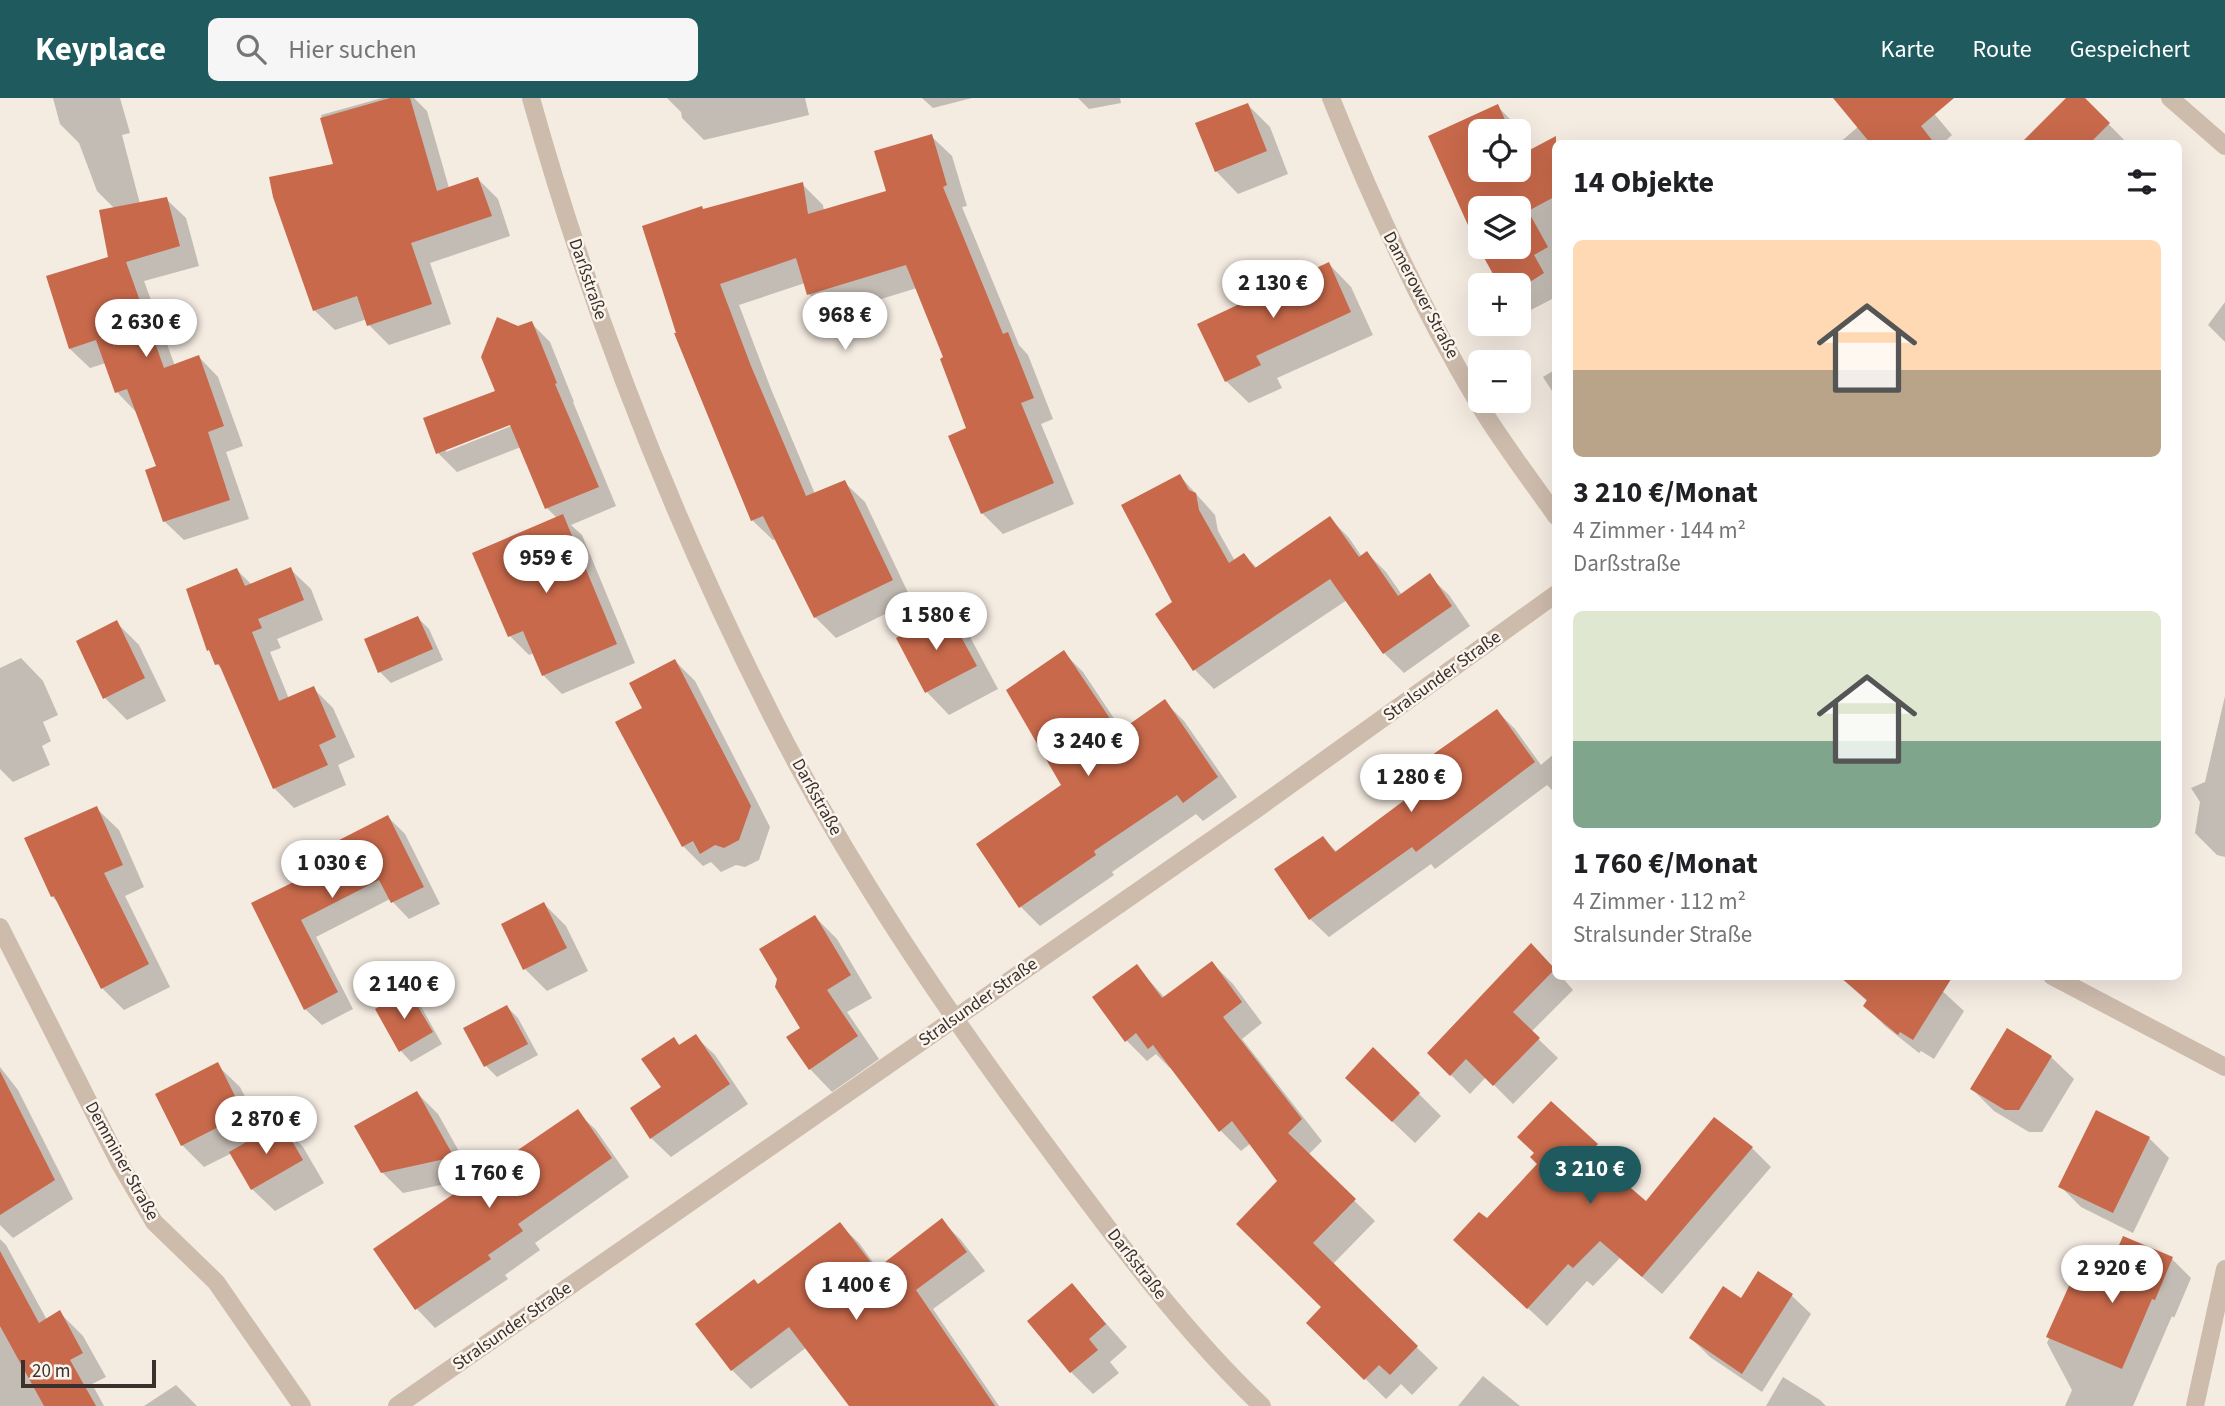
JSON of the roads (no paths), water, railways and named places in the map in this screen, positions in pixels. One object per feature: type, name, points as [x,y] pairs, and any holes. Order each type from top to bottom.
[{"type":"street","name":"Darßstraße","points":[[531,98],[559,198],[624,384],[712,590],[775,723],[843,842],[954,1019],[1094,1210],[1182,1321],[1232,1378],[1262,1406]]},
{"type":"street","name":"Damerower Straße","points":[[1331,98],[1362,177],[1413,285],[1481,407],[1552,510]]},
{"type":"street","points":[[2170,98],[2225,146]]},
{"type":"street","name":"Stralsunder Straße","points":[[397,1406],[1266,802],[1552,597]]},
{"type":"street","name":"Demminer Straße","points":[[0,927],[120,1164],[154,1222],[216,1282],[302,1406]]},
{"type":"street","points":[[2060,980],[2225,1067]]},
{"type":"street","points":[[2194,1406],[2225,1269]]}]
